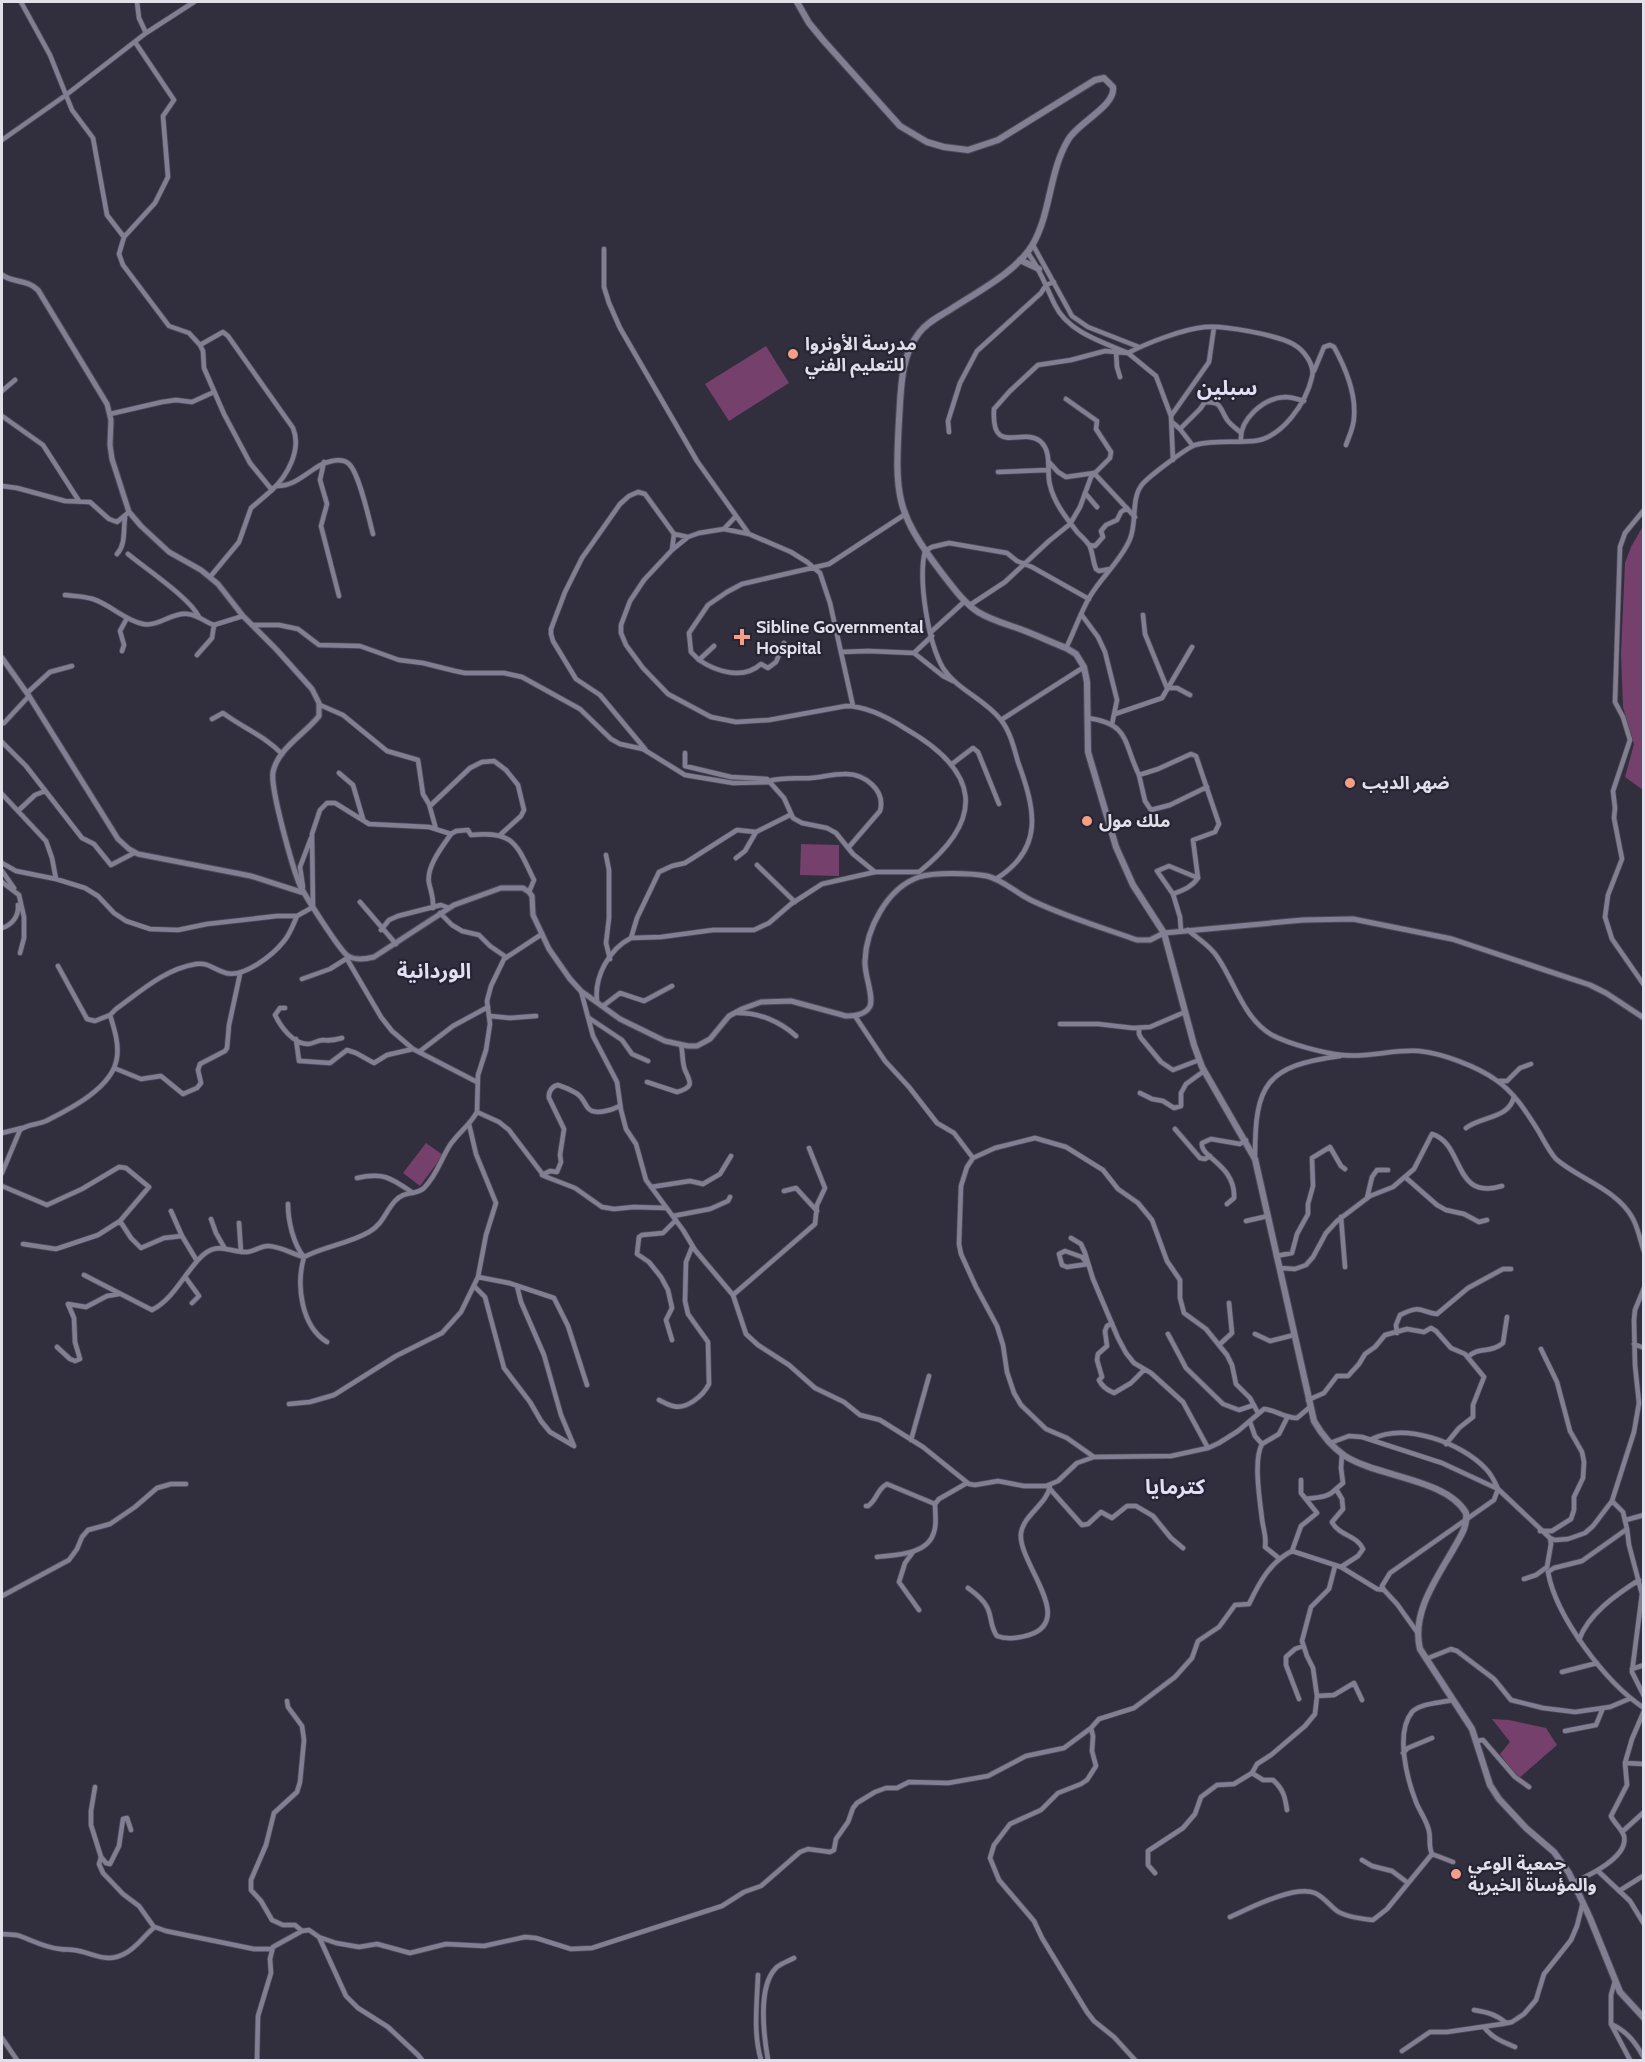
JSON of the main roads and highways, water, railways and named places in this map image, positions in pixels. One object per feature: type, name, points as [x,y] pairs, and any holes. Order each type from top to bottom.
[{"type":"main road","points":[[797,2],[809,23],[823,40],[900,126],[927,142],[944,147],[968,150],[998,140],[1100,78],[1107,80],[1113,87],[1113,96],[1067,141],[1033,245],[1020,260],[982,290],[926,326],[910,346],[905,360],[897,451],[898,491],[904,515],[925,551],[968,603],[988,617],[1066,648],[1076,654],[1084,667],[1087,682],[1088,752],[1116,847],[1132,885],[1164,933],[1199,1060],[1255,1159],[1314,1421],[1330,1443],[1342,1454],[1450,1495],[1463,1508],[1467,1517],[1464,1529],[1426,1600],[1418,1623],[1420,1649],[1472,1729],[1490,1785],[1499,1799],[1554,1852],[1574,1882],[1615,1981],[1627,2002],[1644,2018]]},
{"type":"main road","points":[[1020,260],[1039,269]]},
{"type":"place","name":"مدرسة الأونروا للتعليم الفني","points":[[793,354]]},
{"type":"place","name":"Sibline Governmental Hospital","points":[[742,637]]},
{"type":"place","name":"ضهر الديب","points":[[1350,783]]},
{"type":"place","name":"ملك مول","points":[[1087,821]]},
{"type":"place","name":"جمعية الوعي والمؤساة الخيرية","points":[[1456,1874]]},
{"type":"district","name":"سبلين","points":[[1227,388]]},
{"type":"district","name":"الوردانية","points":[[434,971]]},
{"type":"district","name":"كترمايا","points":[[1175,1487]]}]
